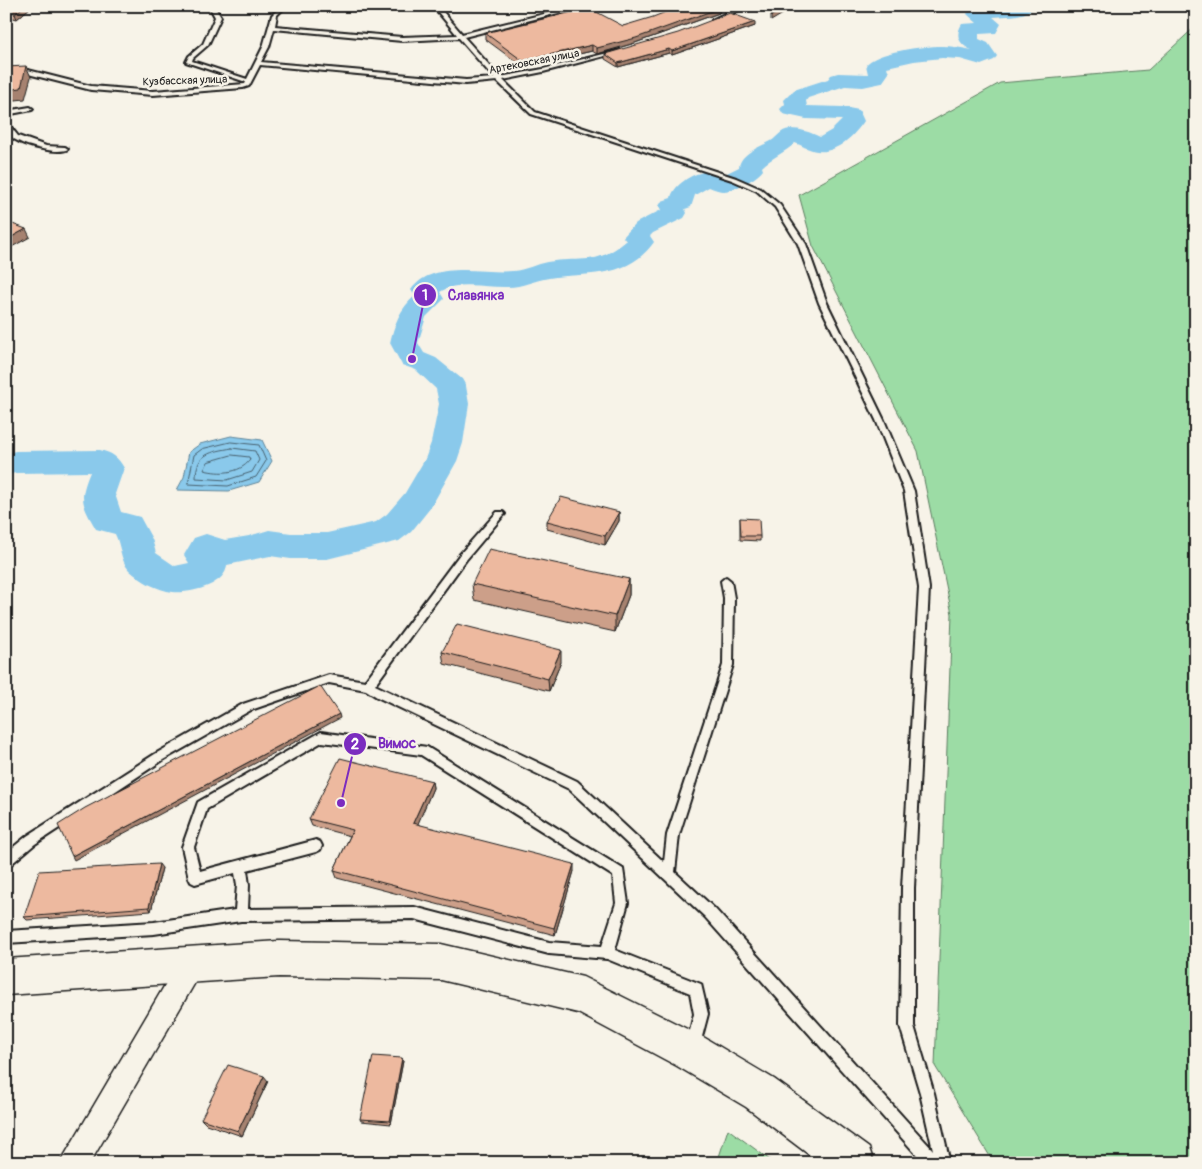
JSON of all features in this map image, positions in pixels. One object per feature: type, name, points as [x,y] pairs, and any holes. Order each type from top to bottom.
[{"type":"main road","points":[[6,977],[280,959],[441,962],[583,996],[691,1052],[760,1092],[854,1163]]},
{"type":"street","points":[[74,1163],[191,965]]},
{"type":"lane","points":[[211,6],[218,17],[205,45],[191,57],[189,62],[249,81],[258,63],[275,15],[284,6]]},
{"type":"lane","points":[[435,6],[499,80],[533,113],[734,179],[759,190],[778,206],[802,244],[823,303],[880,420],[909,491],[924,588],[908,888],[907,1026],[927,1093],[944,1163]]},
{"type":"lane","points":[[272,27],[402,39],[461,36],[584,6]]},
{"type":"lane","points":[[708,23],[744,6]]},
{"type":"lane","name":"Артековская улица","points":[[258,63],[466,82],[499,80],[570,65],[621,50]]},
{"type":"lane","name":"Кузбасская улица","points":[[6,71],[28,72],[91,88],[153,93],[234,88],[247,85],[249,81]]},
{"type":"lane","points":[[6,112],[30,109]]},
{"type":"lane","points":[[6,123],[8,122],[16,137],[45,148],[65,149]]},
{"type":"lane","points":[[368,686],[463,557],[500,514]]},
{"type":"lane","points":[[669,873],[672,835],[728,665],[729,598],[726,581]]},
{"type":"lane","points":[[6,861],[31,840],[160,757],[247,707],[329,679],[368,686],[381,694],[573,785],[710,913],[934,1163]]},
{"type":"lane","points":[[316,846],[196,878],[188,847],[202,806],[321,737],[422,750],[619,873],[622,904],[607,953]]},
{"type":"lane","points":[[240,865],[243,885],[241,915]]},
{"type":"lane","points":[[6,937],[154,928],[241,915],[414,914],[549,948],[607,953],[696,989],[701,1014],[691,1052]]},
{"type":"green space","points":[[1196,26],[1196,1163],[994,1163],[935,1066],[952,614],[918,451],[813,246],[799,195],[1000,83],[1148,70]]},
{"type":"green space","points":[[728,1129],[774,1163],[717,1163]]},
{"type":"water","points":[[231,436],[262,440],[272,461],[259,482],[229,491],[177,490],[184,477],[189,452],[200,444]]},
{"type":"building","points":[[6,6],[24,6],[15,14],[6,11]]},
{"type":"building","points":[[681,6],[715,6],[720,8],[636,38],[597,48],[592,45],[523,61],[485,33],[589,8],[623,26]]},
{"type":"building","points":[[778,6],[788,6],[771,16]]},
{"type":"building","points":[[730,13],[755,22],[672,51],[669,49],[618,63],[605,54],[678,33]]},
{"type":"building","points":[[26,66],[21,88],[6,90],[6,67]]},
{"type":"building","points":[[7,222],[26,229],[6,240]]},
{"type":"building","points":[[561,497],[619,512],[605,536],[547,521]]},
{"type":"building","points":[[740,518],[759,519],[760,536],[741,536]]},
{"type":"building","points":[[489,549],[629,579],[615,616],[472,584]]},
{"type":"building","points":[[457,624],[561,650],[548,679],[442,652]]},
{"type":"building","points":[[320,686],[339,714],[72,856],[58,825],[85,808]]},
{"type":"building","points":[[340,758],[432,781],[413,823],[574,864],[554,928],[334,870],[353,830],[309,819]]},
{"type":"building","points":[[159,864],[149,907],[24,917],[39,871]]},
{"type":"building","points":[[373,1056],[402,1058],[390,1121],[360,1119]]},
{"type":"building","points":[[228,1065],[264,1076],[238,1131],[201,1119]]},
{"type":"waterway","points":[[6,464],[16,462],[100,461],[108,468],[99,494],[100,504],[108,520],[128,526],[135,539],[140,559],[157,573],[174,579],[201,575],[210,567],[202,555],[206,547],[225,553],[250,549],[269,543],[291,546],[327,546],[387,532],[399,523],[419,499],[428,480],[441,461],[447,443],[454,404],[451,386],[426,364],[412,359],[404,343],[412,317],[419,307],[430,299],[425,290],[445,280],[463,278],[513,279],[549,270],[607,265],[628,253],[641,242],[636,237],[644,228],[675,213],[671,206],[682,202],[684,192],[706,179],[723,184],[751,170],[750,165],[766,151],[780,145],[789,136],[802,137],[815,144],[823,145],[840,135],[853,121],[851,115],[806,113],[791,109],[796,106],[795,100],[801,94],[837,83],[838,79],[863,81],[875,79],[879,73],[876,65],[914,55],[951,52],[981,59],[987,56],[981,47],[969,42],[969,28],[989,29],[992,24],[976,14],[1014,10],[1026,6]]},
{"type":"place","name":"Славянка","points":[[412,359]]},
{"type":"place","name":"Вимос","points":[[341,803]]}]
